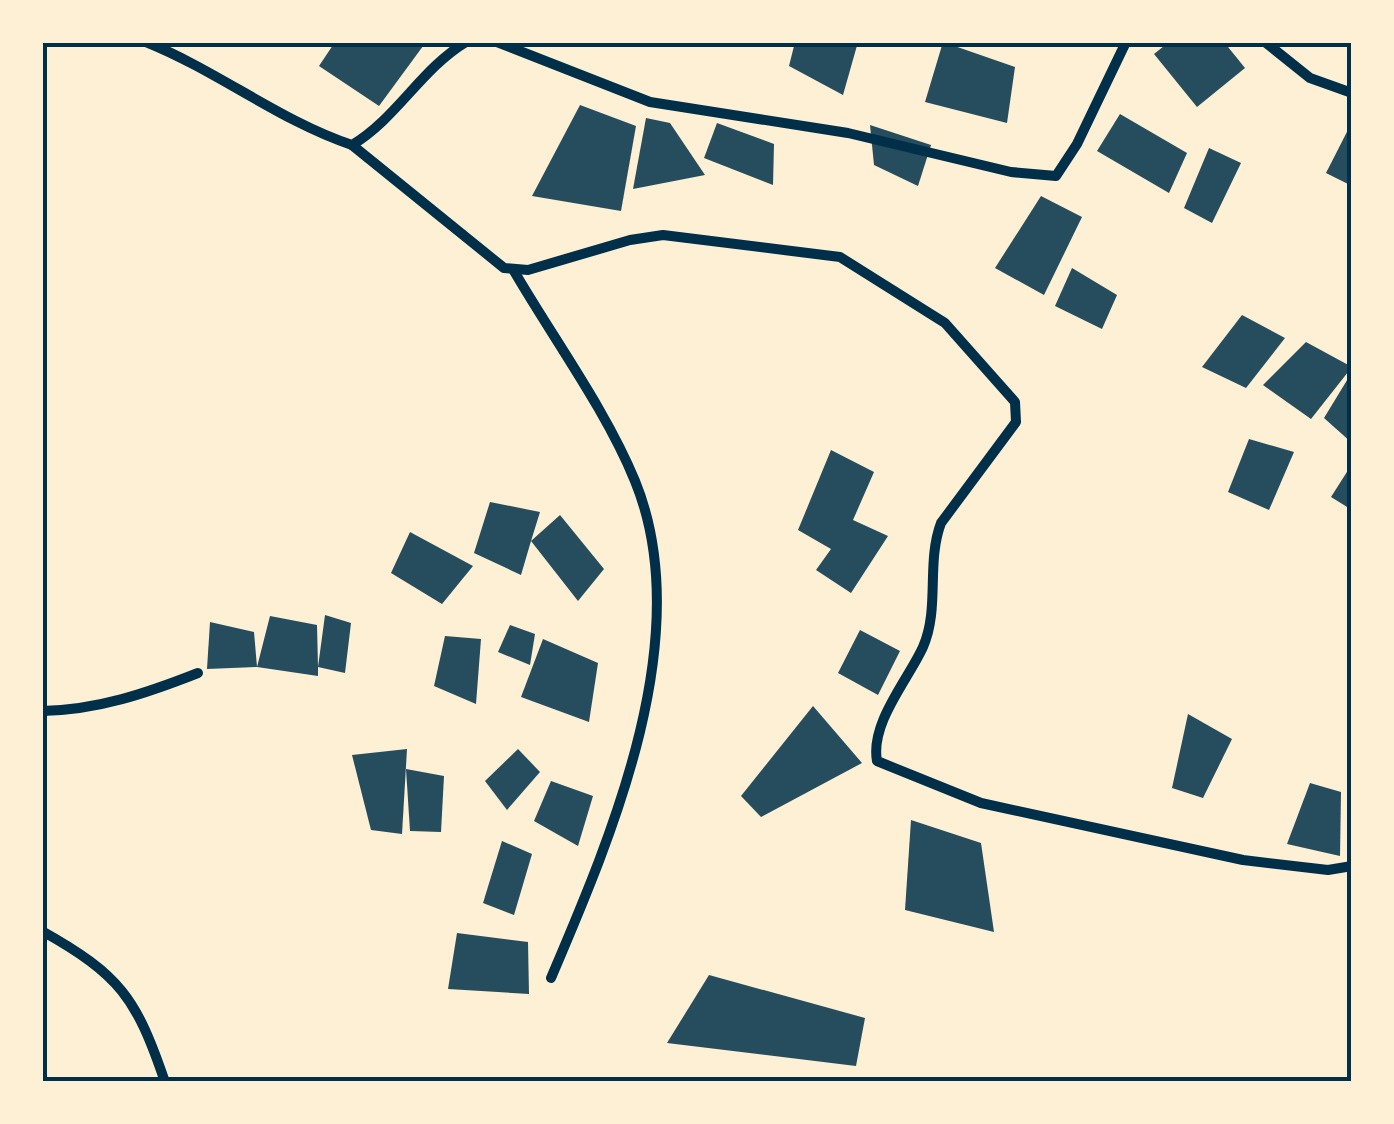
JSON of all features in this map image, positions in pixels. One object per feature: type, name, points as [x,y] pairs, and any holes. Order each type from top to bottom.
[{"type":"street","points":[[146,42],[249,92],[310,131],[352,145],[490,261],[514,270],[630,240],[682,236],[840,257],[932,314],[954,332],[1015,402],[1016,422],[941,524],[935,540],[930,624],[883,724],[877,761],[981,802],[1078,821],[1175,847],[1328,870],[1352,866]]},
{"type":"street","points":[[352,145],[377,130],[444,56],[466,42]]},
{"type":"street","points":[[497,42],[650,102],[848,132],[1011,172],[1056,176],[1077,144],[1126,42]]},
{"type":"street","points":[[1265,42],[1310,78],[1352,93]]},
{"type":"street","points":[[514,270],[625,460],[649,526],[656,565],[646,707],[588,893],[552,978]]},
{"type":"street","points":[[42,712],[74,711],[135,697],[198,673]]},
{"type":"street","points":[[42,931],[124,987],[142,1020],[165,1082]]},
{"type":"building","points":[[335,42],[426,42],[379,106],[319,66]]},
{"type":"building","points":[[795,42],[858,42],[843,95],[789,66]]},
{"type":"building","points":[[943,42],[1015,67],[1007,123],[925,102]]},
{"type":"building","points":[[1169,42],[1224,42],[1245,68],[1197,107],[1154,54]]},
{"type":"building","points":[[580,105],[636,126],[621,211],[532,196]]},
{"type":"building","points":[[1120,114],[1187,153],[1169,193],[1097,151]]},
{"type":"building","points":[[646,118],[670,123],[705,175],[633,189]]},
{"type":"building","points":[[1352,122],[1352,186],[1326,173]]},
{"type":"building","points":[[717,123],[774,144],[773,185],[704,158]]},
{"type":"building","points":[[870,125],[931,145],[918,186],[874,165]]},
{"type":"building","points":[[1209,148],[1241,163],[1212,223],[1184,208]]},
{"type":"building","points":[[1041,196],[1082,217],[1044,295],[995,268]]},
{"type":"building","points":[[1072,268],[1117,295],[1102,329],[1055,306]]},
{"type":"building","points":[[1242,315],[1285,338],[1246,388],[1202,367]]},
{"type":"building","points":[[1306,342],[1352,367],[1311,419],[1263,385]]},
{"type":"building","points":[[1352,372],[1352,443],[1324,418]]},
{"type":"building","points":[[1249,439],[1294,452],[1269,510],[1228,492]]},
{"type":"building","points":[[831,450],[874,472],[853,520],[888,536],[851,593],[816,570],[831,549],[798,530]]},
{"type":"building","points":[[1352,464],[1352,510],[1331,497]]},
{"type":"building","points":[[490,502],[540,512],[521,575],[474,553]]},
{"type":"building","points":[[560,515],[604,569],[578,601],[531,541]]},
{"type":"building","points":[[410,532],[473,566],[442,604],[391,573]]},
{"type":"building","points":[[325,615],[351,623],[345,673],[318,667]]},
{"type":"building","points":[[270,616],[317,625],[318,676],[257,667]]},
{"type":"building","points":[[210,622],[254,632],[257,667],[207,669]]},
{"type":"building","points":[[510,625],[535,634],[530,665],[498,652]]},
{"type":"building","points":[[860,630],[900,651],[878,695],[838,673]]},
{"type":"building","points":[[445,636],[481,639],[476,704],[434,686]]},
{"type":"building","points":[[543,639],[598,663],[589,722],[521,697]]},
{"type":"building","points":[[813,706],[862,763],[761,817],[741,796]]},
{"type":"building","points":[[1188,714],[1232,739],[1203,798],[1172,788]]},
{"type":"building","points":[[407,749],[402,834],[371,830],[352,755]]},
{"type":"building","points":[[518,749],[540,772],[507,810],[485,781]]},
{"type":"building","points":[[406,769],[444,776],[441,832],[410,831]]},
{"type":"building","points":[[551,781],[593,796],[578,846],[534,821]]},
{"type":"building","points":[[1310,783],[1341,792],[1340,856],[1287,844]]},
{"type":"building","points":[[911,820],[981,843],[994,932],[905,910]]},
{"type":"building","points":[[502,841],[532,854],[514,915],[483,903]]},
{"type":"building","points":[[457,933],[528,942],[529,994],[448,989]]},
{"type":"building","points":[[709,975],[865,1018],[856,1066],[667,1043]]}]
